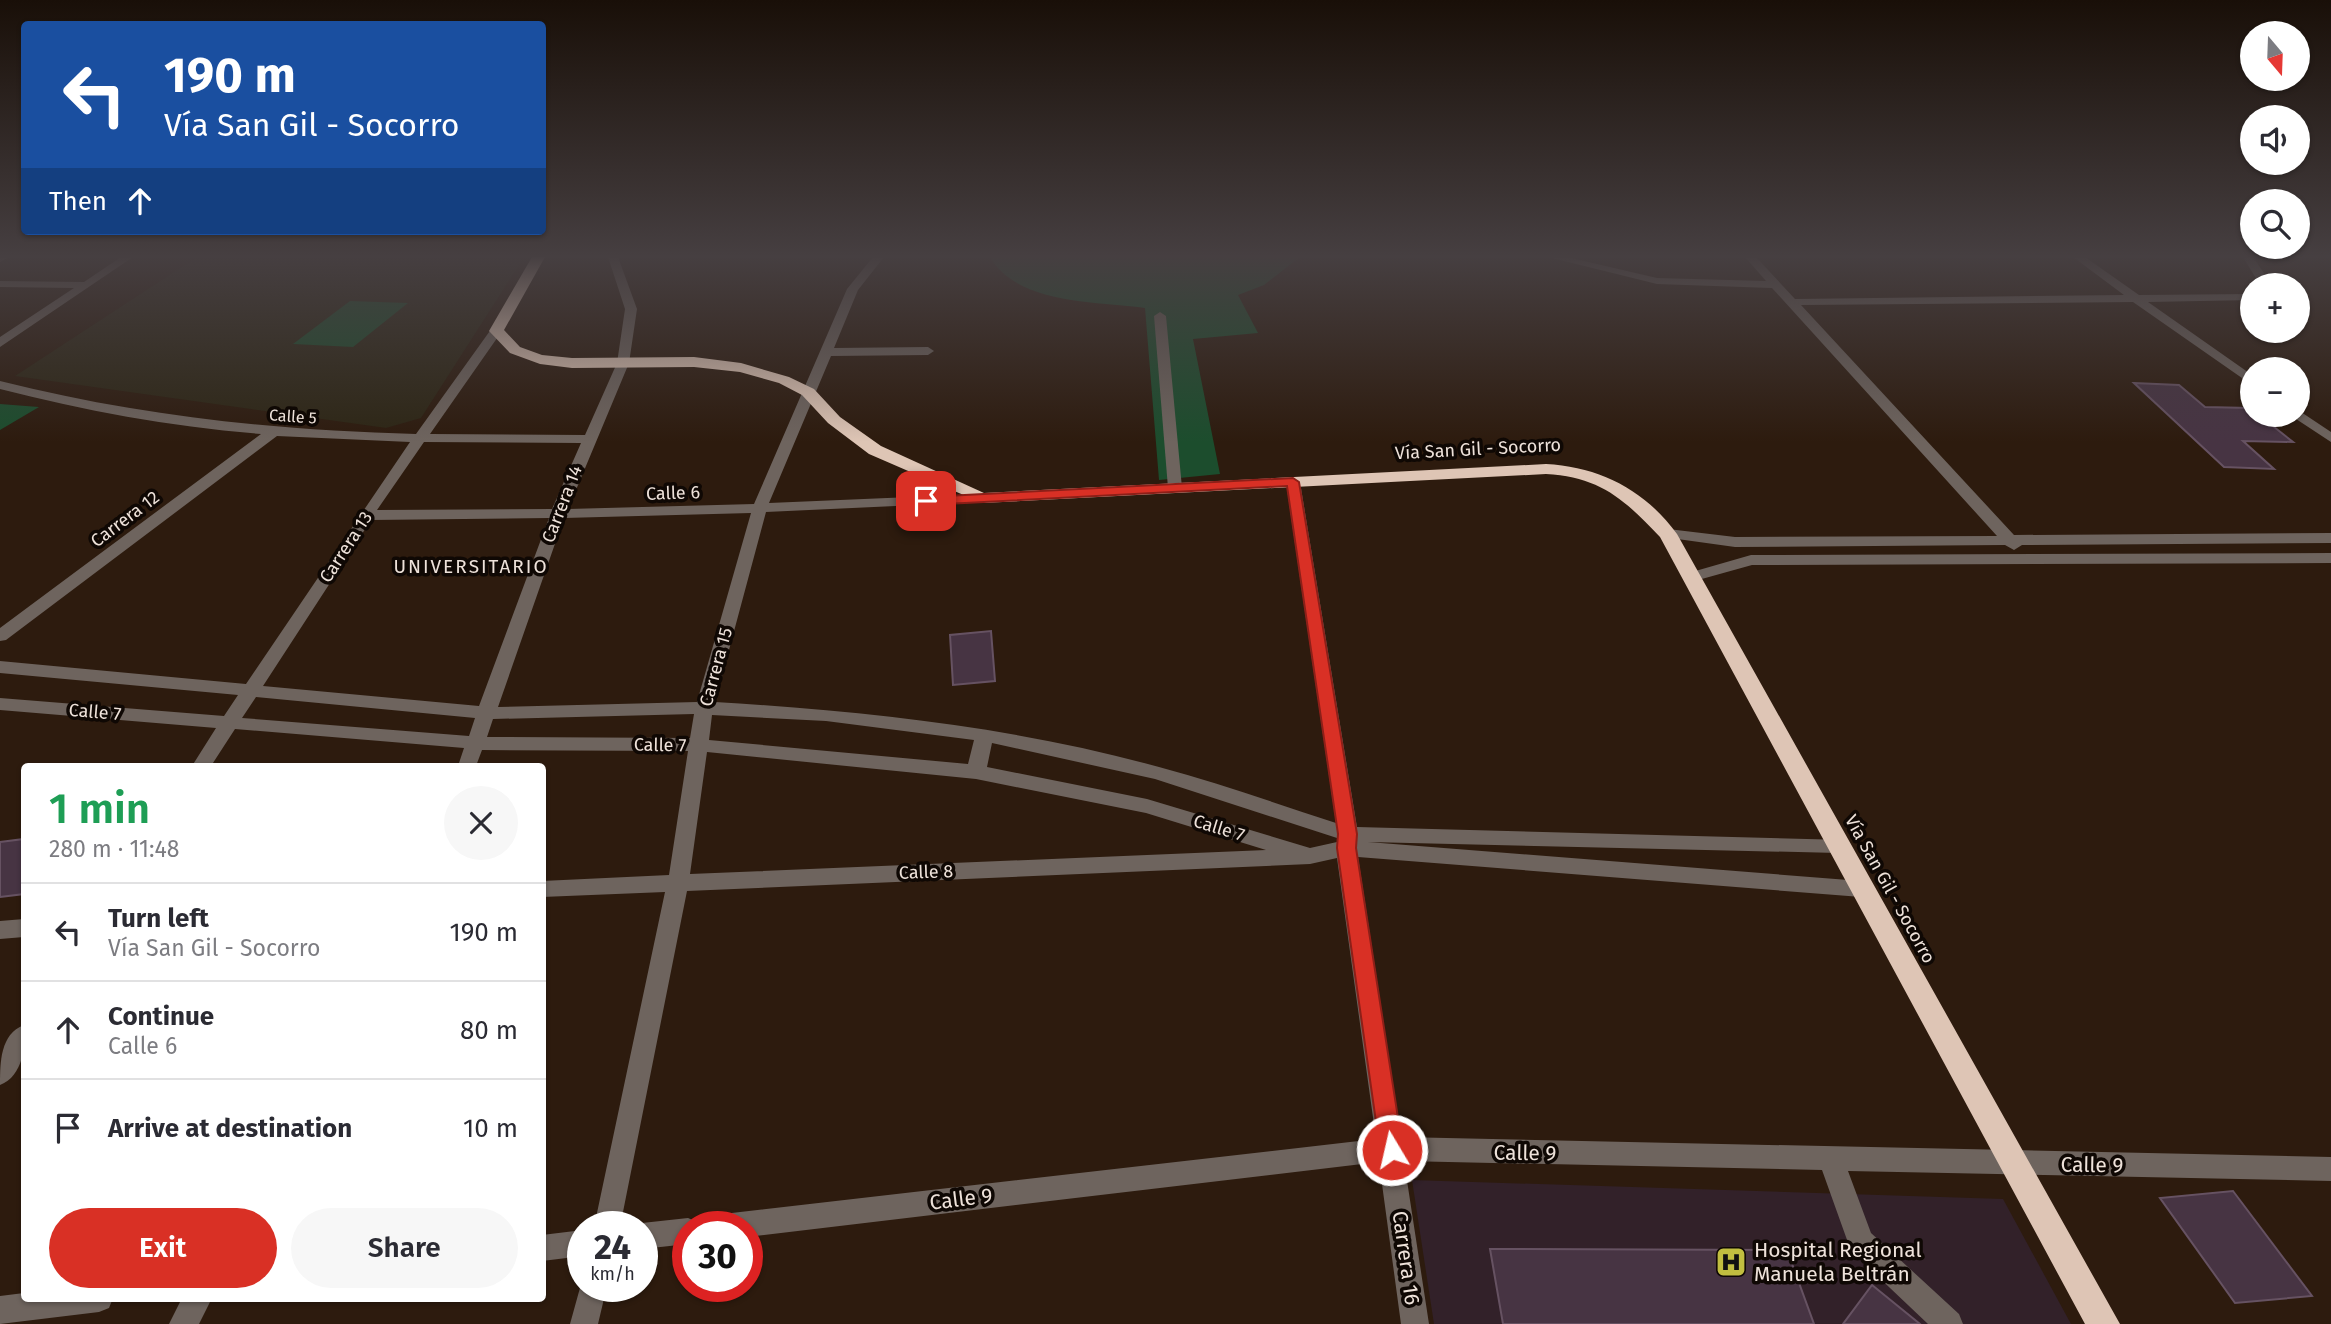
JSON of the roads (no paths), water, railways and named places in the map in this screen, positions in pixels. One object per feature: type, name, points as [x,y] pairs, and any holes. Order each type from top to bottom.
[{"type":"highway","points":[[496,331],[503,319]]},
{"type":"highway","name":"Vía San Gil - Socorro","points":[[496,331],[515,350],[541,359],[572,363],[694,362],[741,368],[784,380],[808,392],[834,420],[875,450],[982,498],[1571,469],[1596,475],[1628,493],[1668,534],[1861,889],[2103,1324]]},
{"type":"street","points":[[0,343],[35,319]]},
{"type":"street","name":"Carrera 14","points":[[468,763],[557,516],[623,363],[630,319]]},
{"type":"street","name":"Carrera 15","points":[[610,1211],[678,882],[704,708],[759,510],[840,319]]},
{"type":"street","points":[[1160,319],[1175,488]]},
{"type":"street","points":[[1810,319],[2028,560]]},
{"type":"street","points":[[2167,319],[2240,372]]},
{"type":"street","name":"Carrera 13","points":[[203,763],[366,515],[496,331]]},
{"type":"street","points":[[825,352],[929,351]]},
{"type":"street","name":"Calle 5","points":[[0,385],[44,398],[150,418],[272,432],[418,440],[588,439]]},
{"type":"street","points":[[2310,423],[2331,438]]},
{"type":"street","name":"Carrera 12","points":[[0,636],[272,432]]},
{"type":"street","name":"Carrera 16","points":[[1293,482],[1392,1150],[1415,1324]]},
{"type":"street","name":"Calle 6","points":[[366,515],[557,516],[759,510],[982,498]]},
{"type":"street","points":[[1668,534],[1735,542],[2331,538]]},
{"type":"street","points":[[1691,577],[1751,559],[2331,558]]},
{"type":"street","points":[[0,667],[486,713],[704,708],[826,715],[984,735],[1157,773],[1347,841],[1861,889]]},
{"type":"street","name":"Calle 7","points":[[0,704],[477,743],[697,745],[976,772],[1147,806],[1310,856]]},
{"type":"street","points":[[976,772],[984,735]]},
{"type":"street","points":[[1347,841],[1838,845]]},
{"type":"street","name":"Calle 8","points":[[546,889],[1310,856],[1347,841]]},
{"type":"street","points":[[0,930],[21,928]]},
{"type":"street","points":[[0,1074],[21,1040]]},
{"type":"street","name":"Calle 9","points":[[763,1222],[1392,1150],[2331,1169]]},
{"type":"street","points":[[1831,1160],[1861,1242],[1949,1324]]},
{"type":"street","points":[[546,1248],[567,1245]]},
{"type":"street","points":[[0,1310],[66,1302]]},
{"type":"street","points":[[183,1324],[196,1302]]},
{"type":"street","points":[[584,1324],[589,1302]]},
{"type":"place","name":"Hospital Regional Manuela Beltrán","points":[[1731,1262]]},
{"type":"district","name":"UNIVERSITARIO","points":[[471,566]]}]
